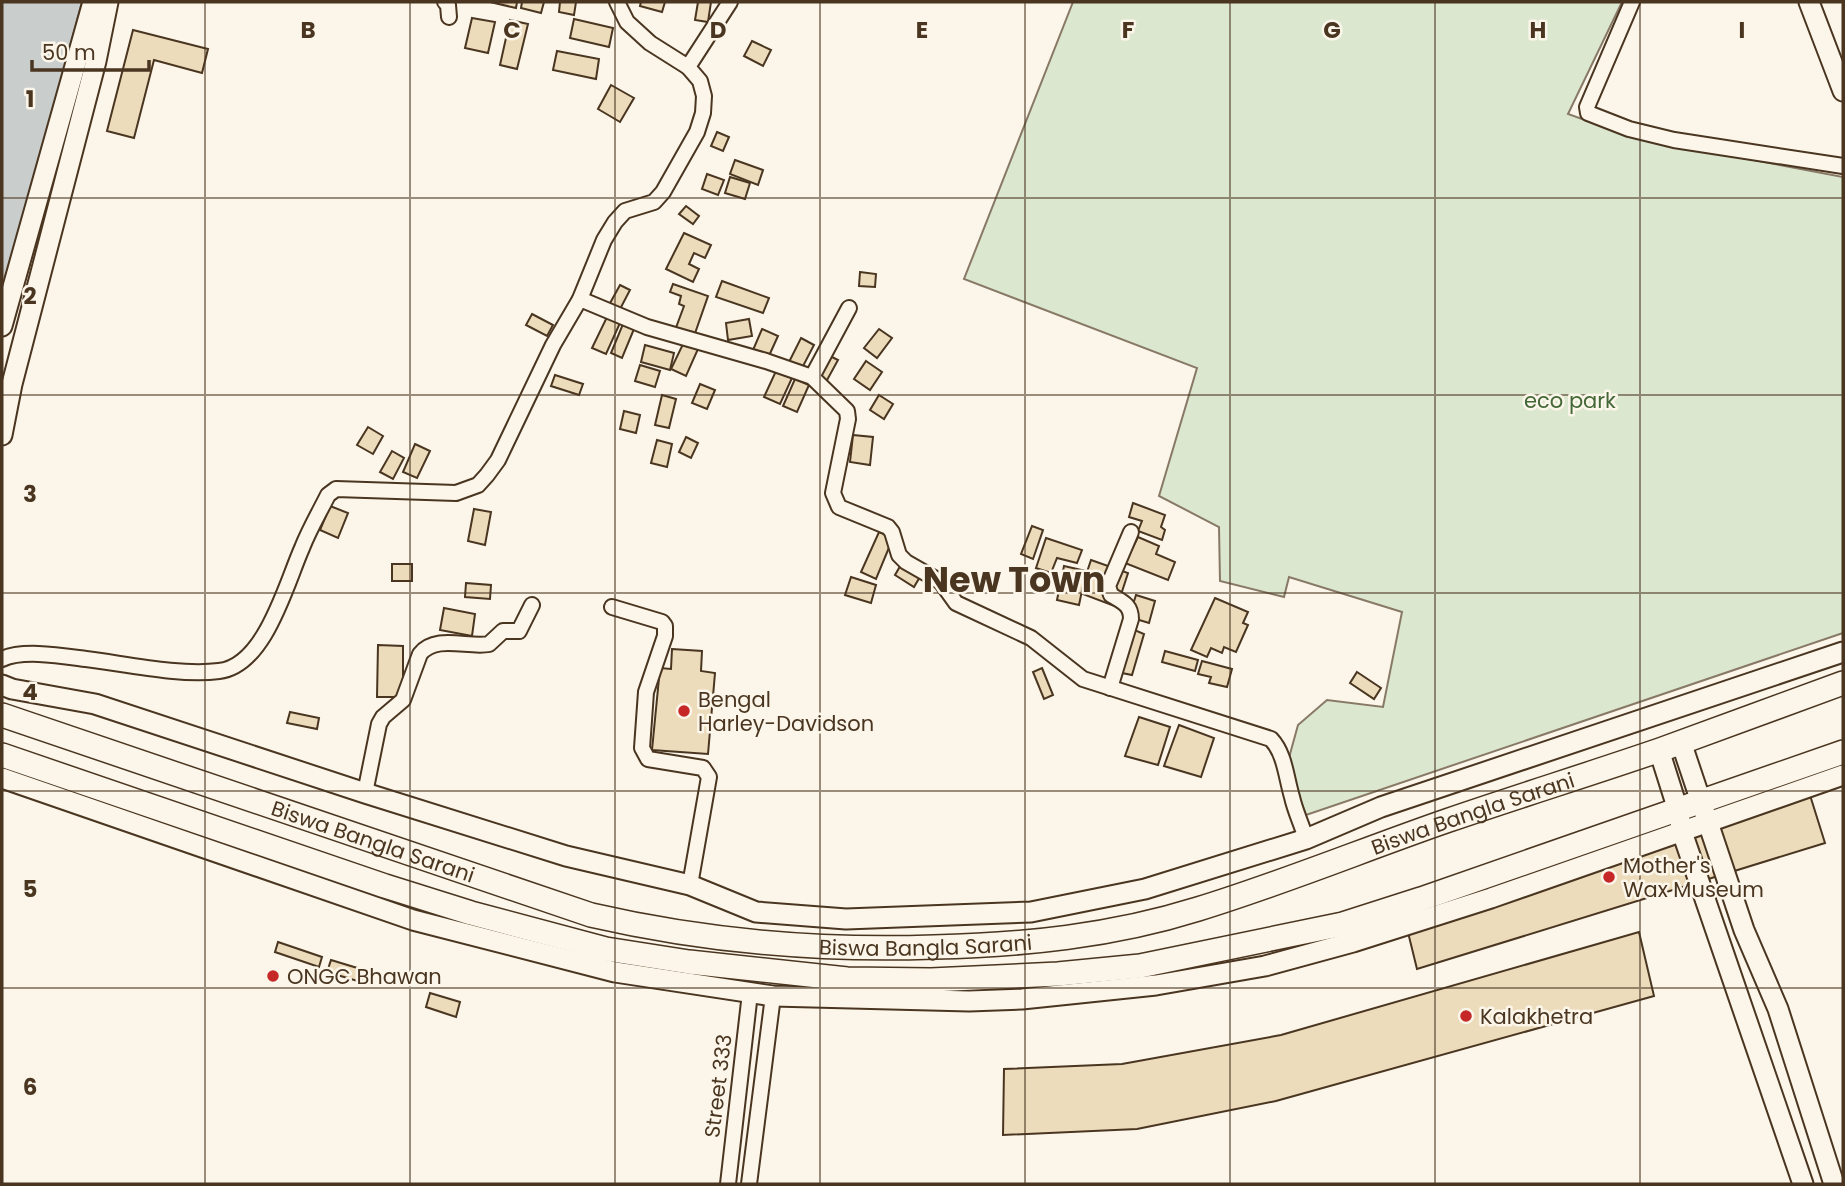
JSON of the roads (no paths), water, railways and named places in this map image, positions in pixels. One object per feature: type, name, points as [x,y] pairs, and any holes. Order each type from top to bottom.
[{"type":"main road","name":"Biswa Bangla Sarani","points":[[2,715],[591,915],[637,925],[796,946],[867,949],[1038,942],[1112,931],[1196,910],[1447,821],[1659,750],[1843,682]]},
{"type":"main road","name":"Biswa Bangla Sarani","points":[[2,755],[385,886],[606,949],[689,962],[847,978],[930,980],[1058,974],[1140,966],[1343,923],[1704,813],[1843,752]]},
{"type":"street","points":[[2,326],[93,2]]},
{"type":"street","points":[[2,435],[12,384],[96,61],[108,2]]},
{"type":"street","points":[[445,2],[448,5],[449,17]]},
{"type":"street","points":[[2,659],[20,655],[65,656],[197,672],[221,671],[236,666],[247,657],[272,620],[302,547],[328,495],[335,489],[456,493],[478,485],[498,460],[554,345],[580,299],[604,240],[615,222],[625,211],[654,202],[663,192],[697,132],[704,96],[700,81],[688,66],[650,43],[627,22],[618,2]]},
{"type":"street","points":[[688,66],[730,2]]},
{"type":"street","points":[[1632,2],[1587,107],[1588,113],[1629,129],[1674,140],[1843,166]]},
{"type":"street","points":[[1809,2],[1843,91]]},
{"type":"street","points":[[580,299],[647,327],[812,377],[847,411],[848,419],[833,493],[836,504],[888,527],[899,555],[906,562],[941,582],[956,603],[1031,638],[1083,679],[1271,739],[1283,761],[1292,800],[1306,839]]},
{"type":"street","points":[[812,377],[849,309]]},
{"type":"street","points":[[1110,688],[1131,619],[1131,611],[1128,606],[1111,596],[1108,586],[1131,532]]},
{"type":"street","points":[[365,793],[379,724],[383,717],[403,700],[425,648],[443,643],[489,644],[503,631],[519,631],[532,605]]},
{"type":"street","points":[[612,607],[662,622],[666,626],[646,692],[642,748],[644,754],[649,759],[703,768],[709,777],[690,885]]},
{"type":"street","points":[[2,715],[7,687],[107,708],[566,856],[690,885],[756,912],[846,919],[1031,912],[1145,889],[1306,839],[1381,807],[1843,652]]},
{"type":"street","points":[[1681,742],[1744,930],[1778,1009],[1834,1184]]},
{"type":"street","points":[[1659,750],[1680,821],[1803,1184]]},
{"type":"street","points":[[1704,813],[1843,775]]},
{"type":"street","points":[[2,778],[413,920],[615,972],[773,996],[968,1001],[1021,999],[1156,985],[1265,966],[1353,942],[1491,898],[1680,821]]},
{"type":"street","name":"Street 333","points":[[728,1184],[750,993]]},
{"type":"street","name":"Street 333","points":[[749,1184],[773,996]]},
{"type":"place","name":"Bengal Harley-Davidson","points":[[684,711]]},
{"type":"place","name":"Mother's Wax Museum","points":[[1609,877]]},
{"type":"place","name":"ONGC Bhawan","points":[[273,976]]},
{"type":"place","name":"Kalakhetra","points":[[1466,1016]]},
{"type":"district","name":"New Town","points":[[1014,579]]},
{"type":"park label","name":"eco park","points":[[1570,400]]}]
